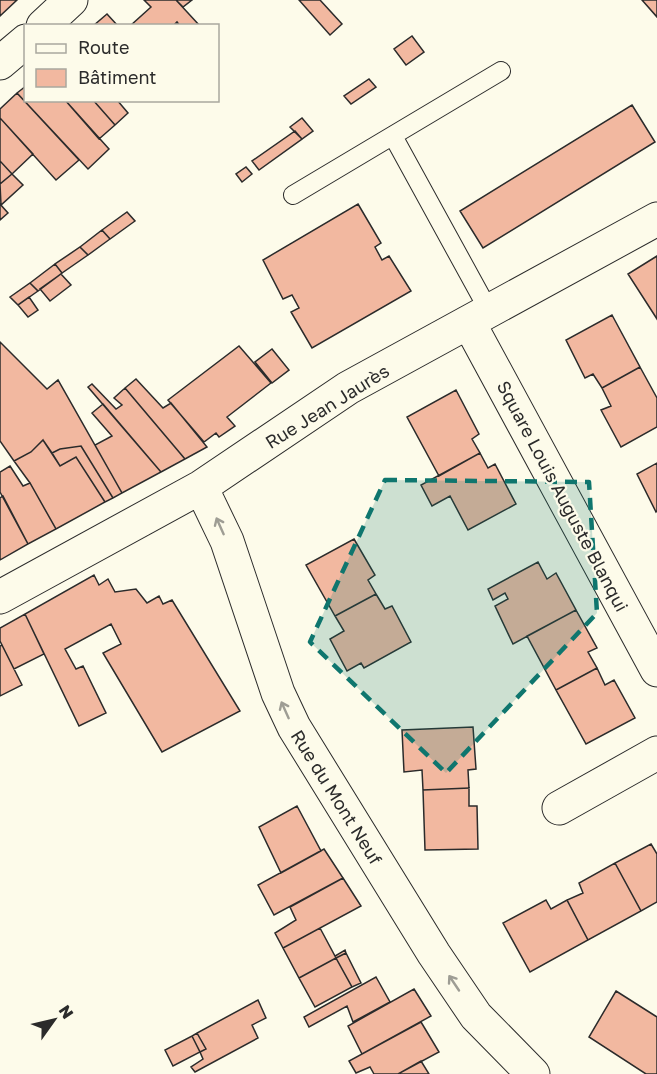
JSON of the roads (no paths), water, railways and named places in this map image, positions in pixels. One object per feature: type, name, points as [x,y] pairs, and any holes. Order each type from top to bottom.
[{"type":"street","points":[[45,24],[72,0]]},
{"type":"street","points":[[0,63],[24,43]]},
{"type":"street","name":"Rue Jean Jaurès","points":[[0,597],[201,487],[348,388],[657,219]]},
{"type":"street","name":"Square Louis Auguste Blanqui","points":[[479,317],[657,670]]},
{"type":"street","name":"Rue du Mont Neuf","points":[[201,487],[227,541],[278,693],[294,727],[434,954],[476,1016],[533,1074]]},
{"type":"street","points":[[559,808],[657,753]]},
{"type":"street","points":[[476,1016],[504,1074]]},
{"type":"lane","points":[[293,195],[501,71]]},
{"type":"lane","points":[[393,136],[479,317]]}]
